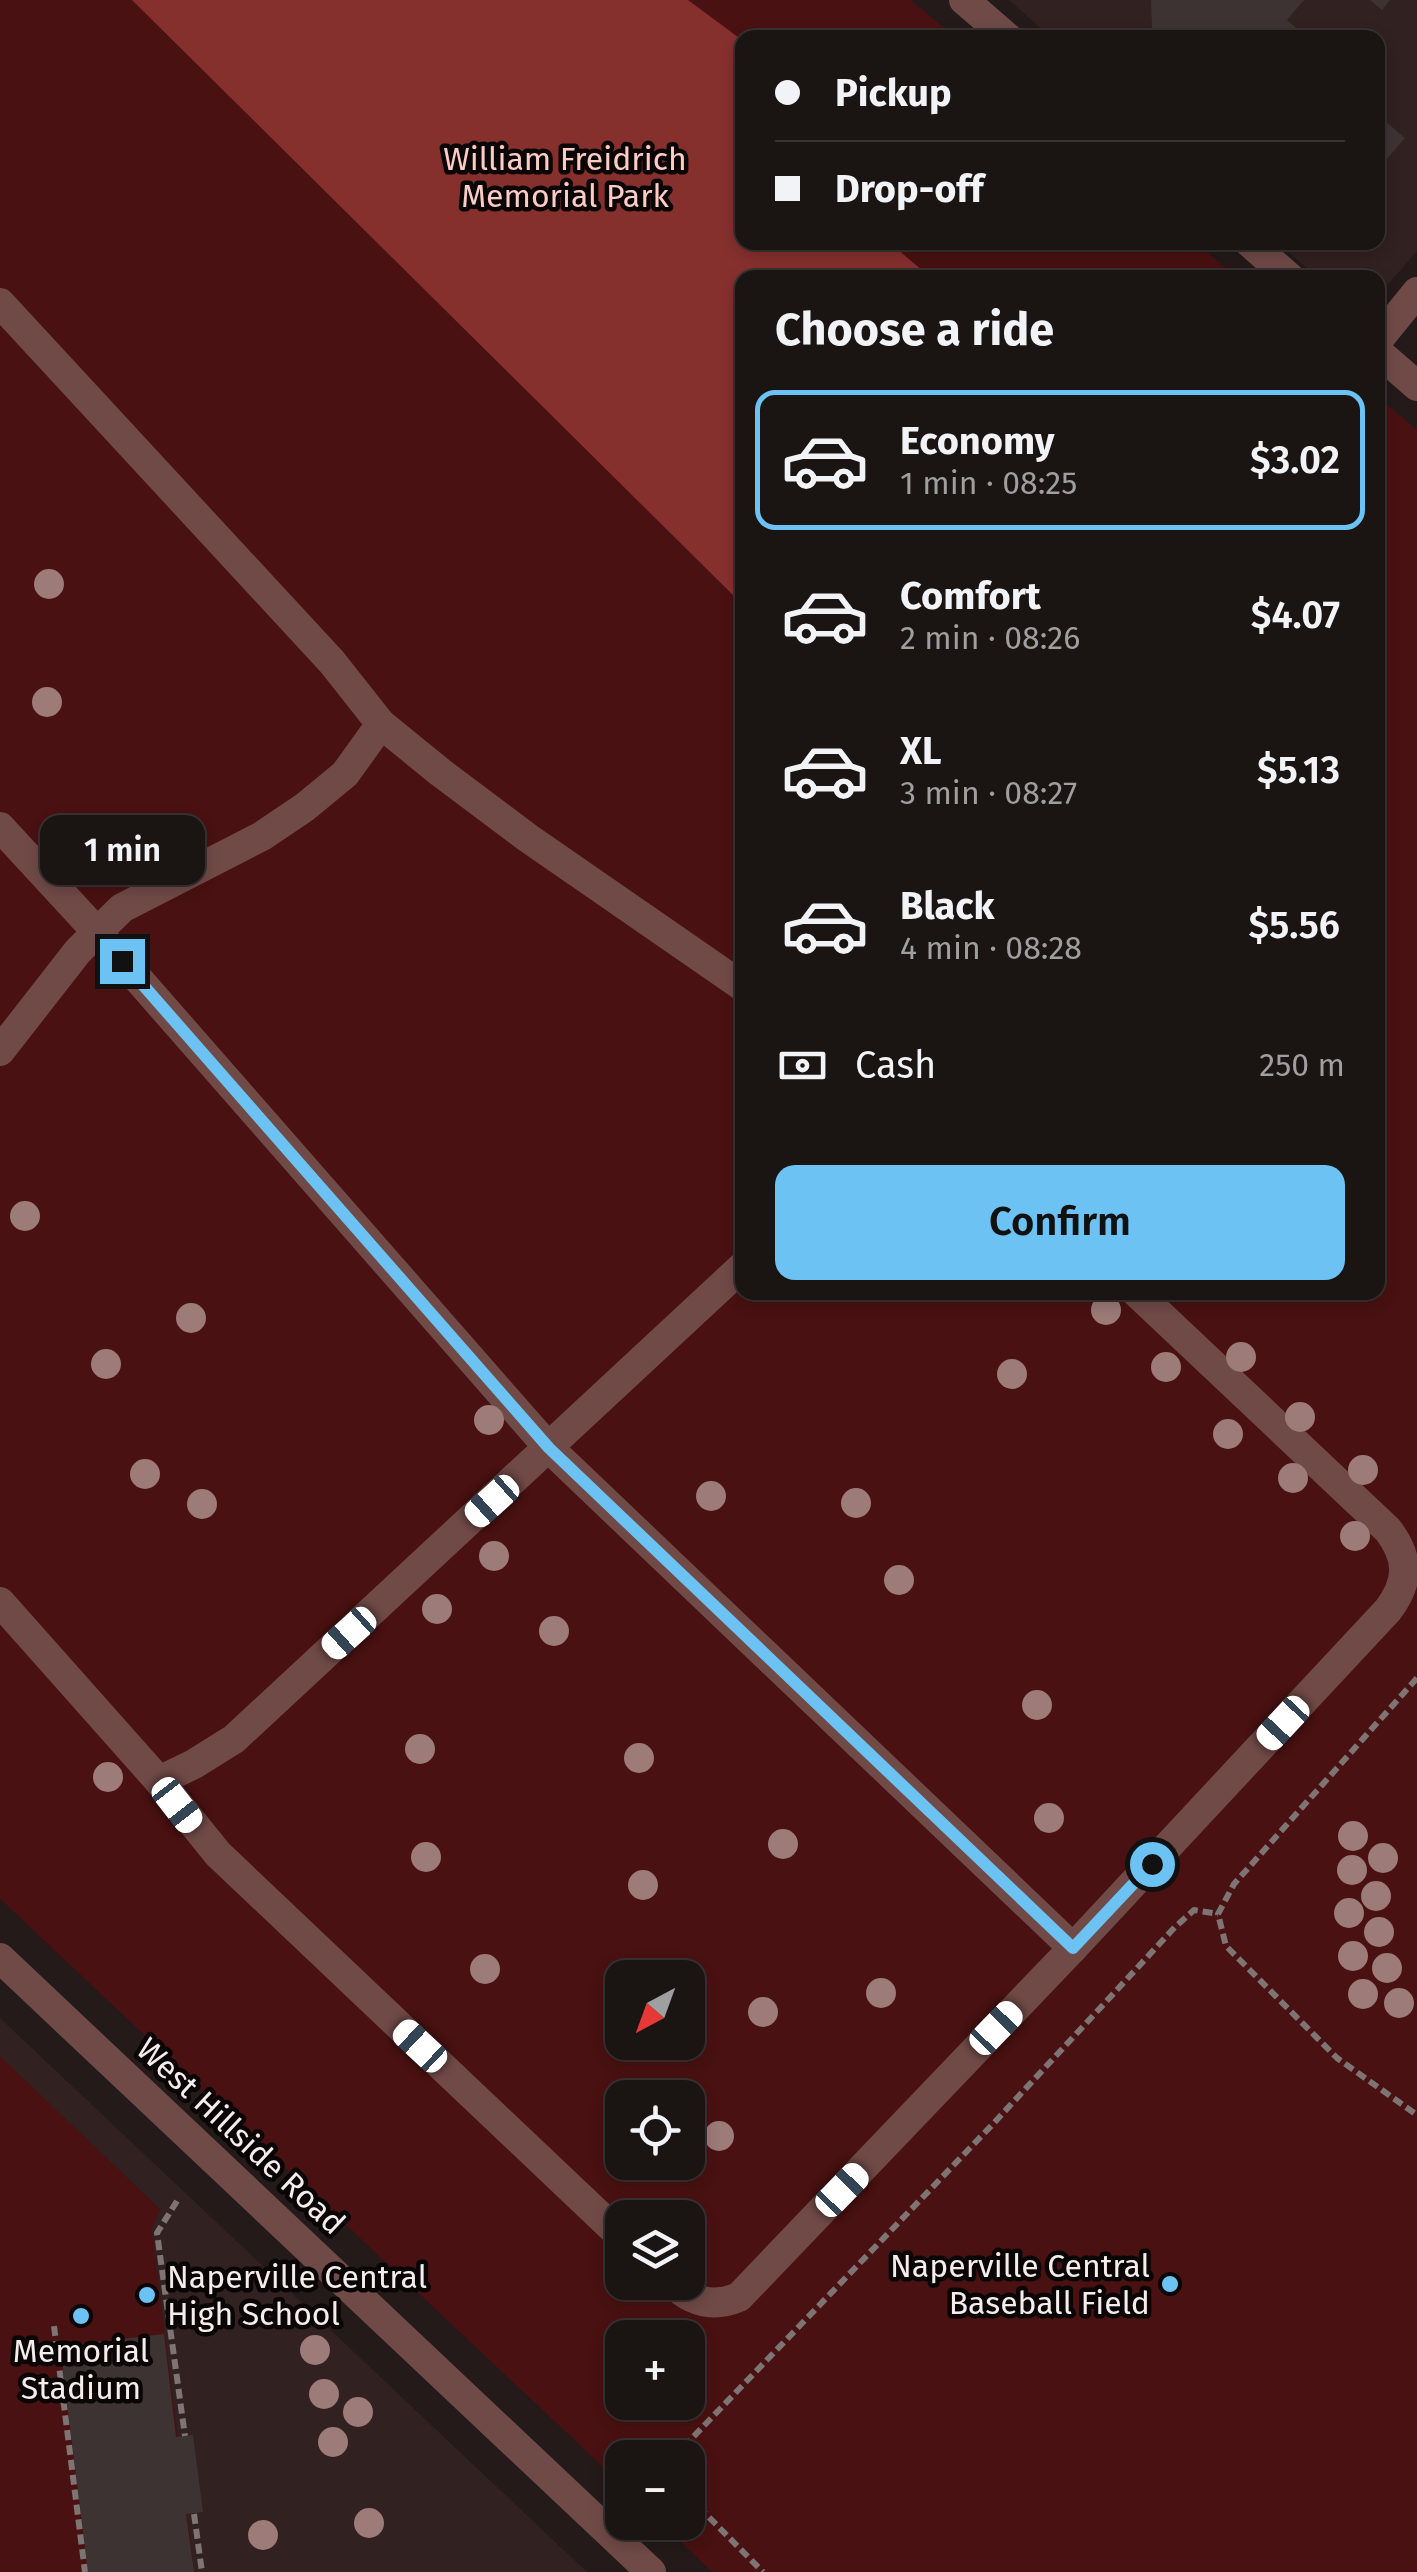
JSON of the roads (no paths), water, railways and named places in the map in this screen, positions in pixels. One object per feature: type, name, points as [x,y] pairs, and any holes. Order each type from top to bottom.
[{"type":"street","points":[[964,0],[999,30]]},
{"type":"street","points":[[1258,250],[1281,270]]},
{"type":"street","points":[[1385,331],[1417,292]]},
{"type":"street","points":[[0,303],[332,662],[381,724],[528,838],[735,981]]},
{"type":"street","points":[[1385,358],[1417,386]]},
{"type":"street","points":[[0,1051],[78,951],[122,908],[262,836],[305,806],[344,774],[381,724]]},
{"type":"street","points":[[0,827],[549,1448],[1073,1948]]},
{"type":"street","points":[[158,1781],[234,1738],[735,1275]]},
{"type":"street","points":[[1144,1300],[1388,1530],[1398,1543],[1407,1574],[1388,1610]]},
{"type":"street","points":[[697,2300],[709,2304],[739,2297],[1417,1580]]},
{"type":"street","points":[[0,1602],[218,1854],[605,2221]]},
{"type":"street","name":"West Hillside Road","points":[[0,1958],[652,2572]]},
{"type":"place","name":"Naperville Central Baseball Field","points":[[1170,2284]]},
{"type":"place","name":"Naperville Central High School","points":[[147,2295]]},
{"type":"place","name":"Memorial Stadium","points":[[81,2316]]},
{"type":"park label","name":"William Freidrich Memorial Park","points":[[565,178]]}]
